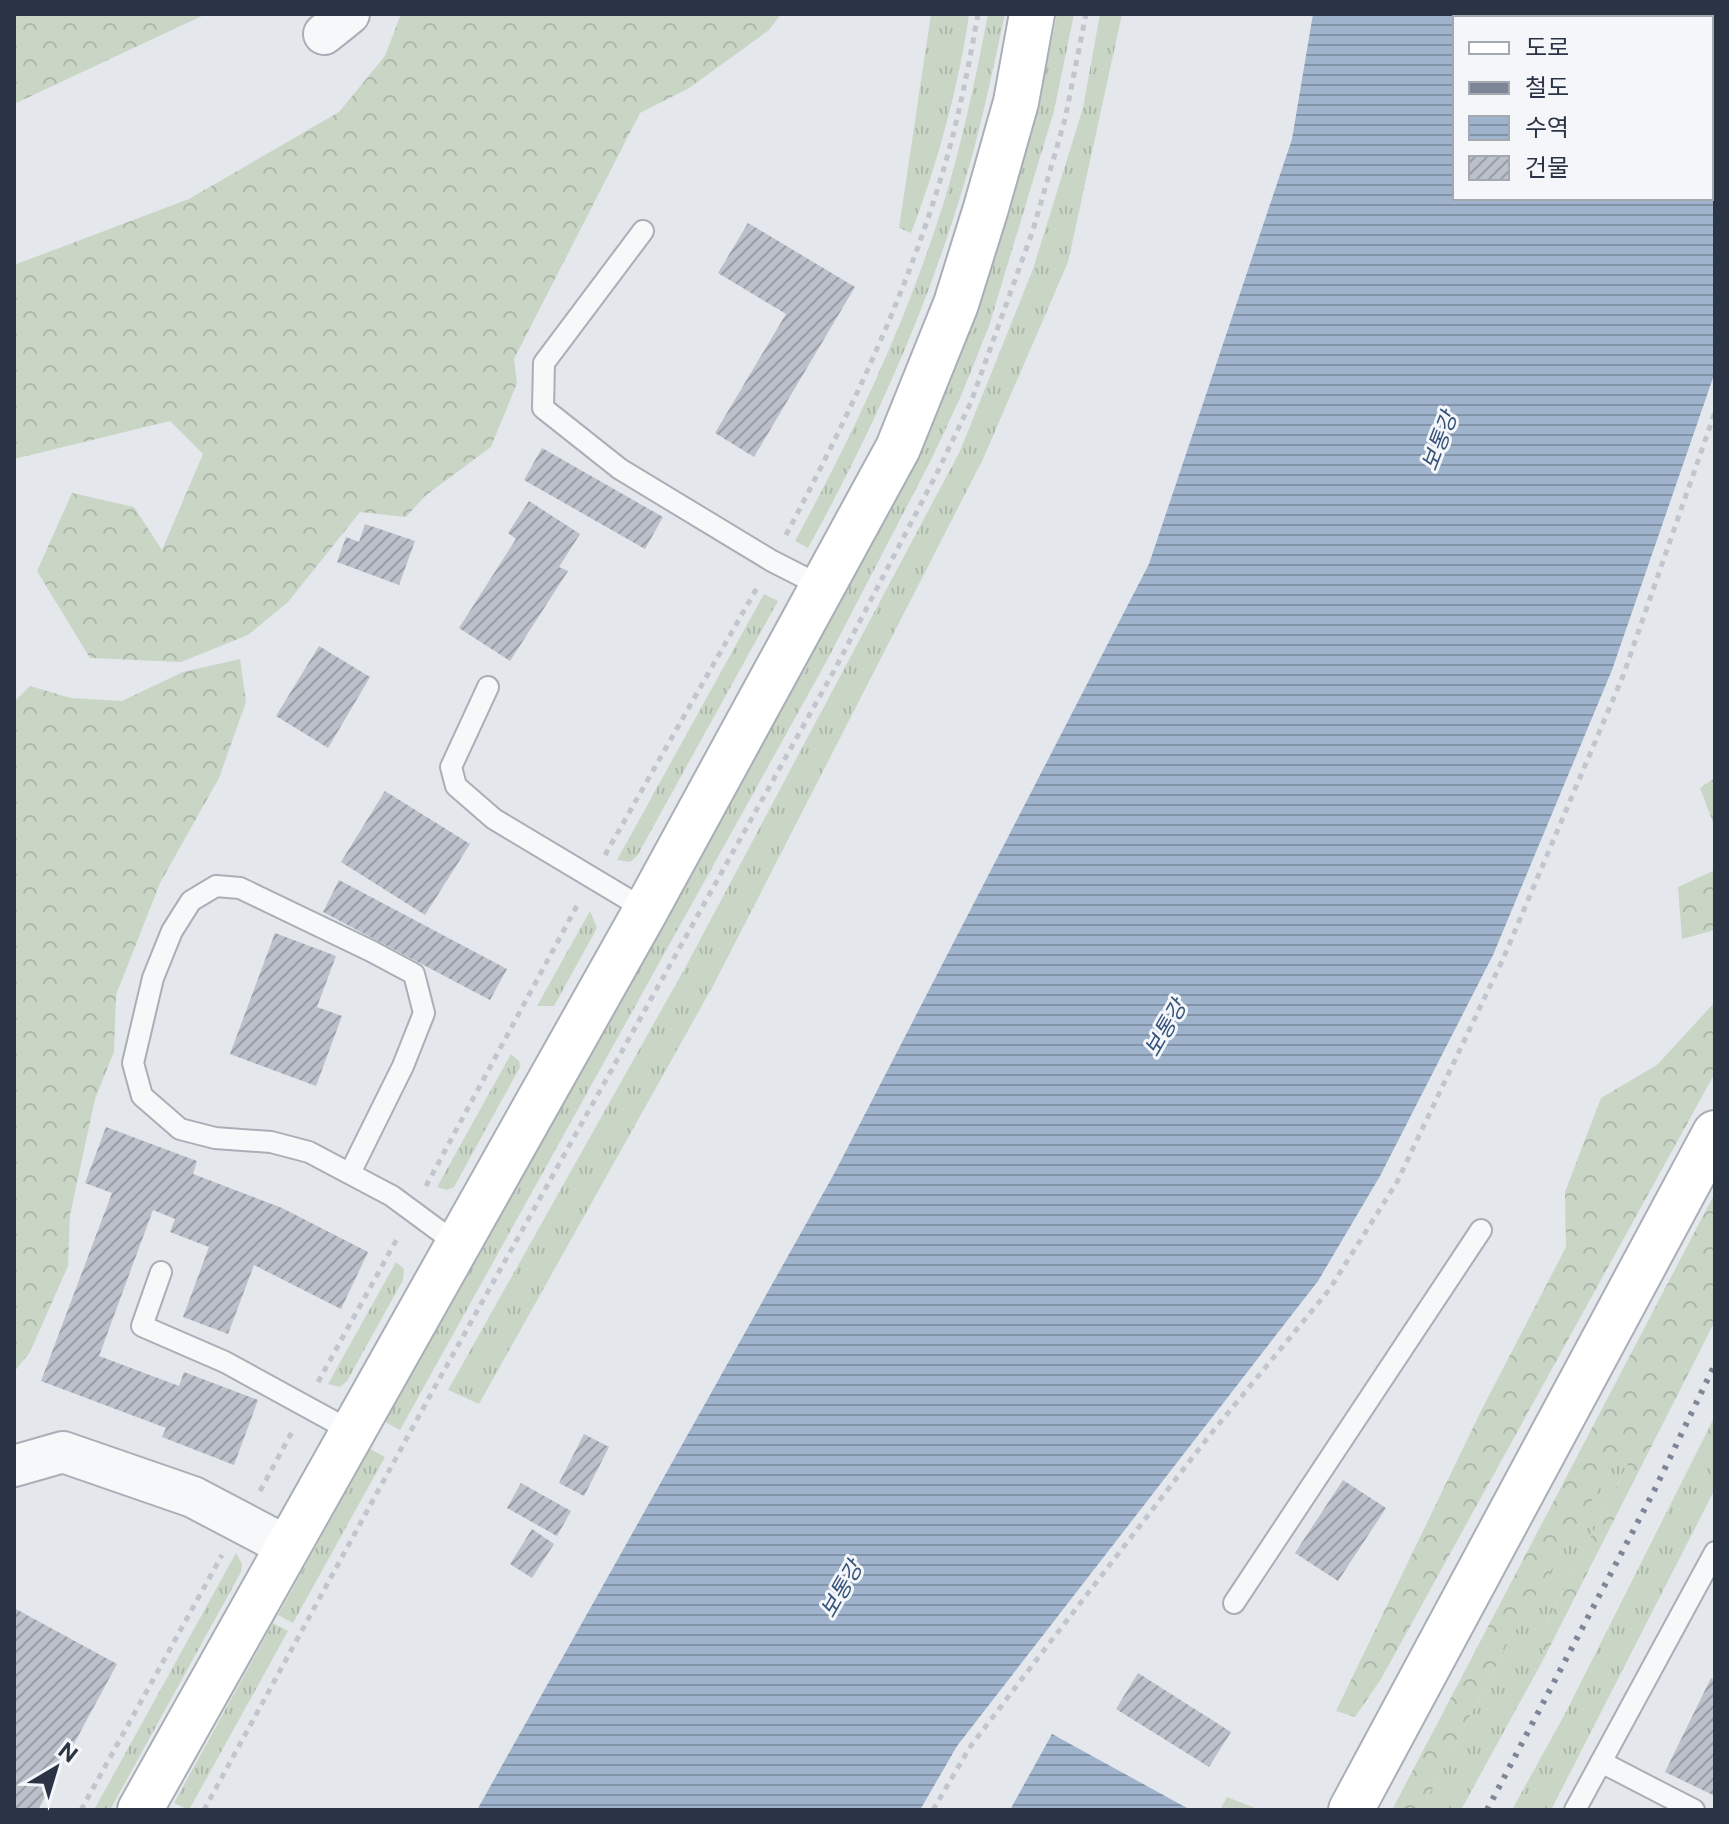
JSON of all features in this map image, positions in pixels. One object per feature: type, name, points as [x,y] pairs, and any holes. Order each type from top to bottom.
[{"type":"street","points":[[140,1810],[646,910],[898,448],[956,304],[1016,102],[1032,14]]},
{"type":"street","points":[[1351,1810],[1715,1133]]},
{"type":"street","points":[[14,1466],[63,1452],[193,1497],[286,1546]]},
{"type":"lane","points":[[643,231],[544,363],[543,408],[620,469],[772,561],[823,587]]},
{"type":"lane","points":[[488,687],[451,767],[456,786],[494,819],[646,910]]},
{"type":"lane","points":[[350,1173],[403,1066],[424,1013],[414,974],[240,888],[216,886],[191,901],[172,931],[153,978],[133,1063],[142,1096],[180,1129],[215,1138],[271,1142],[309,1152],[392,1196],[457,1244]]},
{"type":"lane","points":[[1234,1603],[1481,1230]]},
{"type":"lane","points":[[161,1272],[142,1326],[225,1362],[351,1431]]},
{"type":"lane","points":[[1575,1810],[1713,1560]]},
{"type":"lane","points":[[1601,1762],[1694,1810]]},
{"type":"path","points":[[81,1810],[413,1211],[592,878],[772,561],[835,443],[904,286],[940,181],[964,88],[978,14]]},
{"type":"path","points":[[933,1810],[970,1747],[1209,1436],[1329,1290],[1397,1182],[1503,959],[1623,676],[1715,412]]},
{"type":"green space","points":[[14,14],[206,14],[14,104]]},
{"type":"green space","points":[[401,14],[781,14],[769,30],[689,88],[640,113],[514,359],[517,383],[491,447],[425,496],[406,517],[360,512],[288,602],[248,635],[181,662],[90,658],[37,571],[72,493],[134,507],[162,550],[203,454],[170,421],[14,459],[14,265],[189,199],[339,112],[385,56]]},
{"type":"green space","points":[[931,14],[969,14],[946,125],[911,233],[899,228]]},
{"type":"green space","points":[[988,14],[1005,14],[974,147],[947,238],[894,374],[808,548],[795,541],[881,367],[934,232],[960,143]]},
{"type":"green space","points":[[1057,14],[1074,14],[1054,111],[989,326],[961,396],[825,664],[400,1430],[385,1422],[810,655],[848,583],[973,320],[1038,106]]},
{"type":"green space","points":[[1100,14],[1122,14],[1068,262],[983,459],[714,984],[479,1404],[448,1390],[685,968],[960,451],[1033,269],[1083,108]]},
{"type":"green space","points":[[764,594],[778,601],[637,856],[630,862],[617,860]]},
{"type":"green space","points":[[240,659],[246,702],[219,778],[160,883],[116,995],[114,1052],[95,1099],[70,1215],[68,1266],[30,1352],[14,1372],[14,702],[30,686],[71,698],[122,701],[183,672]]},
{"type":"green space","points":[[1715,778],[1715,828],[1700,788]]},
{"type":"green space","points":[[1715,870],[1715,930],[1682,939],[1678,887]]},
{"type":"green space","points":[[590,911],[597,928],[554,1006],[537,1006]]},
{"type":"green space","points":[[1715,1002],[1715,1073],[1381,1679],[1355,1717],[1336,1711],[1482,1409],[1566,1247],[1565,1192],[1601,1098],[1657,1065]]},
{"type":"green space","points":[[511,1054],[519,1061],[520,1067],[454,1187],[447,1190],[437,1187]]},
{"type":"green space","points":[[1715,1193],[1715,1321],[1543,1660],[1543,1630],[1632,1456],[1619,1455],[1509,1641],[1421,1810],[1392,1810]]},
{"type":"green space","points":[[396,1262],[404,1269],[403,1280],[347,1381],[340,1387],[328,1384]]},
{"type":"green space","points":[[1715,1416],[1715,1489],[1551,1810],[1512,1810],[1566,1712]]},
{"type":"green space","points":[[370,1449],[385,1457],[293,1623],[278,1615]]},
{"type":"green space","points":[[1619,1454],[1632,1456],[1543,1630],[1543,1660],[1461,1810],[1421,1810],[1509,1641]]},
{"type":"green space","points":[[236,1553],[242,1564],[241,1572],[110,1810],[94,1810]]},
{"type":"green space","points":[[273,1623],[288,1631],[189,1810],[174,1803]]},
{"type":"green space","points":[[1227,1797],[1260,1810],[1220,1810]]},
{"type":"water","name":"보통강","points":[[1313,14],[1715,14],[1715,372],[1612,670],[1493,955],[1380,1176],[1318,1281],[957,1746],[920,1810],[477,1810],[834,1174],[1149,564],[1292,139]]},
{"type":"water","points":[[1052,1734],[1187,1808],[1186,1810],[1010,1810]]},
{"type":"building","points":[[748,223],[855,287],[754,457],[715,433],[786,314],[718,273]]},
{"type":"building","points":[[542,448],[663,517],[645,549],[524,480]]},
{"type":"building","points":[[529,501],[580,534],[559,567],[568,571],[510,661],[459,628],[516,539],[508,533]]},
{"type":"building","points":[[365,524],[415,541],[399,585],[337,562],[346,537],[359,542]]},
{"type":"building","points":[[319,646],[370,677],[328,748],[276,716]]},
{"type":"building","points":[[385,791],[470,844],[425,915],[341,862]]},
{"type":"building","points":[[339,880],[507,969],[490,1000],[323,912]]},
{"type":"building","points":[[275,933],[336,956],[317,1007],[342,1016],[316,1086],[230,1054]]},
{"type":"building","points":[[106,1127],[197,1161],[193,1174],[282,1208],[368,1252],[341,1309],[254,1265],[228,1334],[183,1317],[209,1247],[170,1232],[175,1219],[153,1210],[99,1356],[179,1386],[184,1372],[258,1400],[234,1465],[162,1437],[166,1428],[41,1381],[112,1193],[85,1183]]},
{"type":"building","points":[[584,1434],[609,1447],[584,1496],[559,1483]]},
{"type":"building","points":[[1343,1480],[1386,1508],[1338,1581],[1295,1553]]},
{"type":"building","points":[[521,1483],[571,1511],[557,1536],[507,1508]]},
{"type":"building","points":[[532,1529],[554,1544],[532,1578],[510,1564]]},
{"type":"building","points":[[14,1608],[117,1664],[38,1810],[14,1810]]},
{"type":"building","points":[[1138,1673],[1231,1732],[1209,1767],[1116,1709]]},
{"type":"building","points":[[1711,1678],[1715,1681],[1713,1795],[1665,1772]]},
{"type":"railway","points":[[1487,1810],[1654,1491],[1715,1364]]}]
